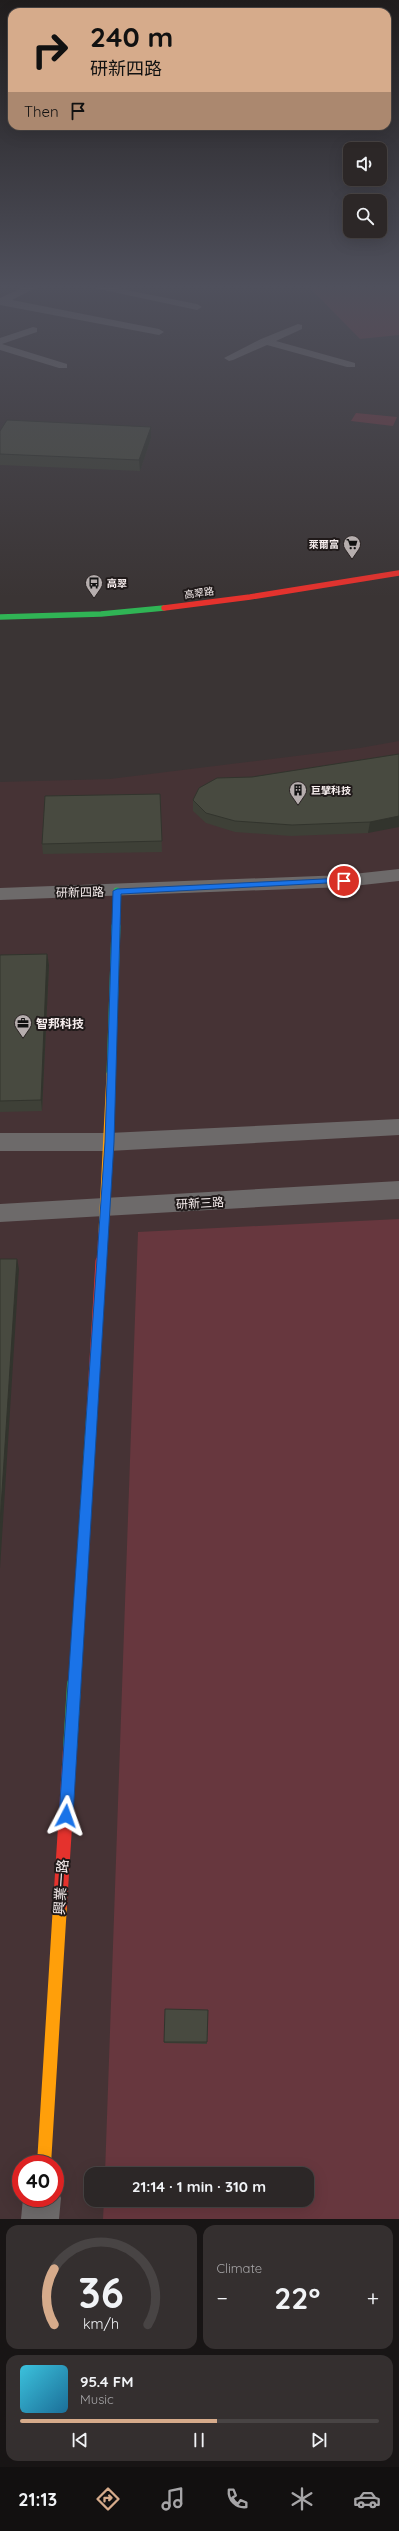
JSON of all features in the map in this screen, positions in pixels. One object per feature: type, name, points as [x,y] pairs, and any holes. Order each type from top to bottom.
[{"type":"street","name":"高翠路","points":[[46,606],[85,606],[168,598],[288,582],[399,563]]},
{"type":"street","name":"高翠路","points":[[0,617],[83,616],[172,608],[267,595],[399,573]]},
{"type":"street","name":"研新四路","points":[[0,894],[117,891],[344,881],[399,875]]},
{"type":"street","name":"興業一路","points":[[45,2155],[109,1142],[117,891]]},
{"type":"street","points":[[0,1142],[109,1142],[399,1127]]},
{"type":"street","name":"研新三路","points":[[0,1213],[399,1190]]},
{"type":"street","points":[[40,2219],[41,2207]]},
{"type":"shaded area","points":[[356,413],[397,417],[393,426],[351,421]]},
{"type":"shaded area","points":[[399,741],[399,2219],[0,2219],[0,782],[110,779],[360,748]]},
{"type":"shaded area","points":[[399,1219],[399,2219],[103,2219],[104,2207],[314,2207],[314,2167],[105,2167],[138,1232]]},
{"type":"building","points":[[7,420],[151,427],[139,460],[0,454],[0,431]]},
{"type":"building","name":"巨擘科技","points":[[399,754],[399,816],[370,822],[292,825],[235,821],[206,813],[193,800],[199,788],[217,778],[252,777]]},
{"type":"building","points":[[160,794],[162,841],[42,844],[45,796]]},
{"type":"building","name":"智邦科技","points":[[47,954],[41,1100],[0,1101],[0,955]]},
{"type":"building","points":[[0,1259],[17,1259],[0,1523]]},
{"type":"building","points":[[165,2009],[208,2010],[207,2042],[164,2042]]},
{"type":"traffic: fast","points":[[0,617],[101,614],[164,608]]},
{"type":"traffic: fast","points":[[111,1074],[117,891]]},
{"type":"traffic: fast","points":[[70,1749],[92,1410]]},
{"type":"traffic: slow","points":[[103,1232],[111,1074]]},
{"type":"traffic: slow","points":[[45,2155],[60,1905]]},
{"type":"traffic: jam","points":[[164,608],[250,597],[399,573]]},
{"type":"traffic: jam","points":[[92,1410],[103,1232]]},
{"type":"traffic: jam","points":[[60,1905],[70,1749]]},
{"type":"place","name":"萊爾富","points":[[352,559]]},
{"type":"place","name":"高翠","points":[[94,598]]},
{"type":"place","name":"巨擘科技","points":[[298,805]]},
{"type":"place","name":"智邦科技","points":[[23,1038]]},
{"type":"route","points":[[66,1816],[109,1142],[117,891],[344,881]]}]
